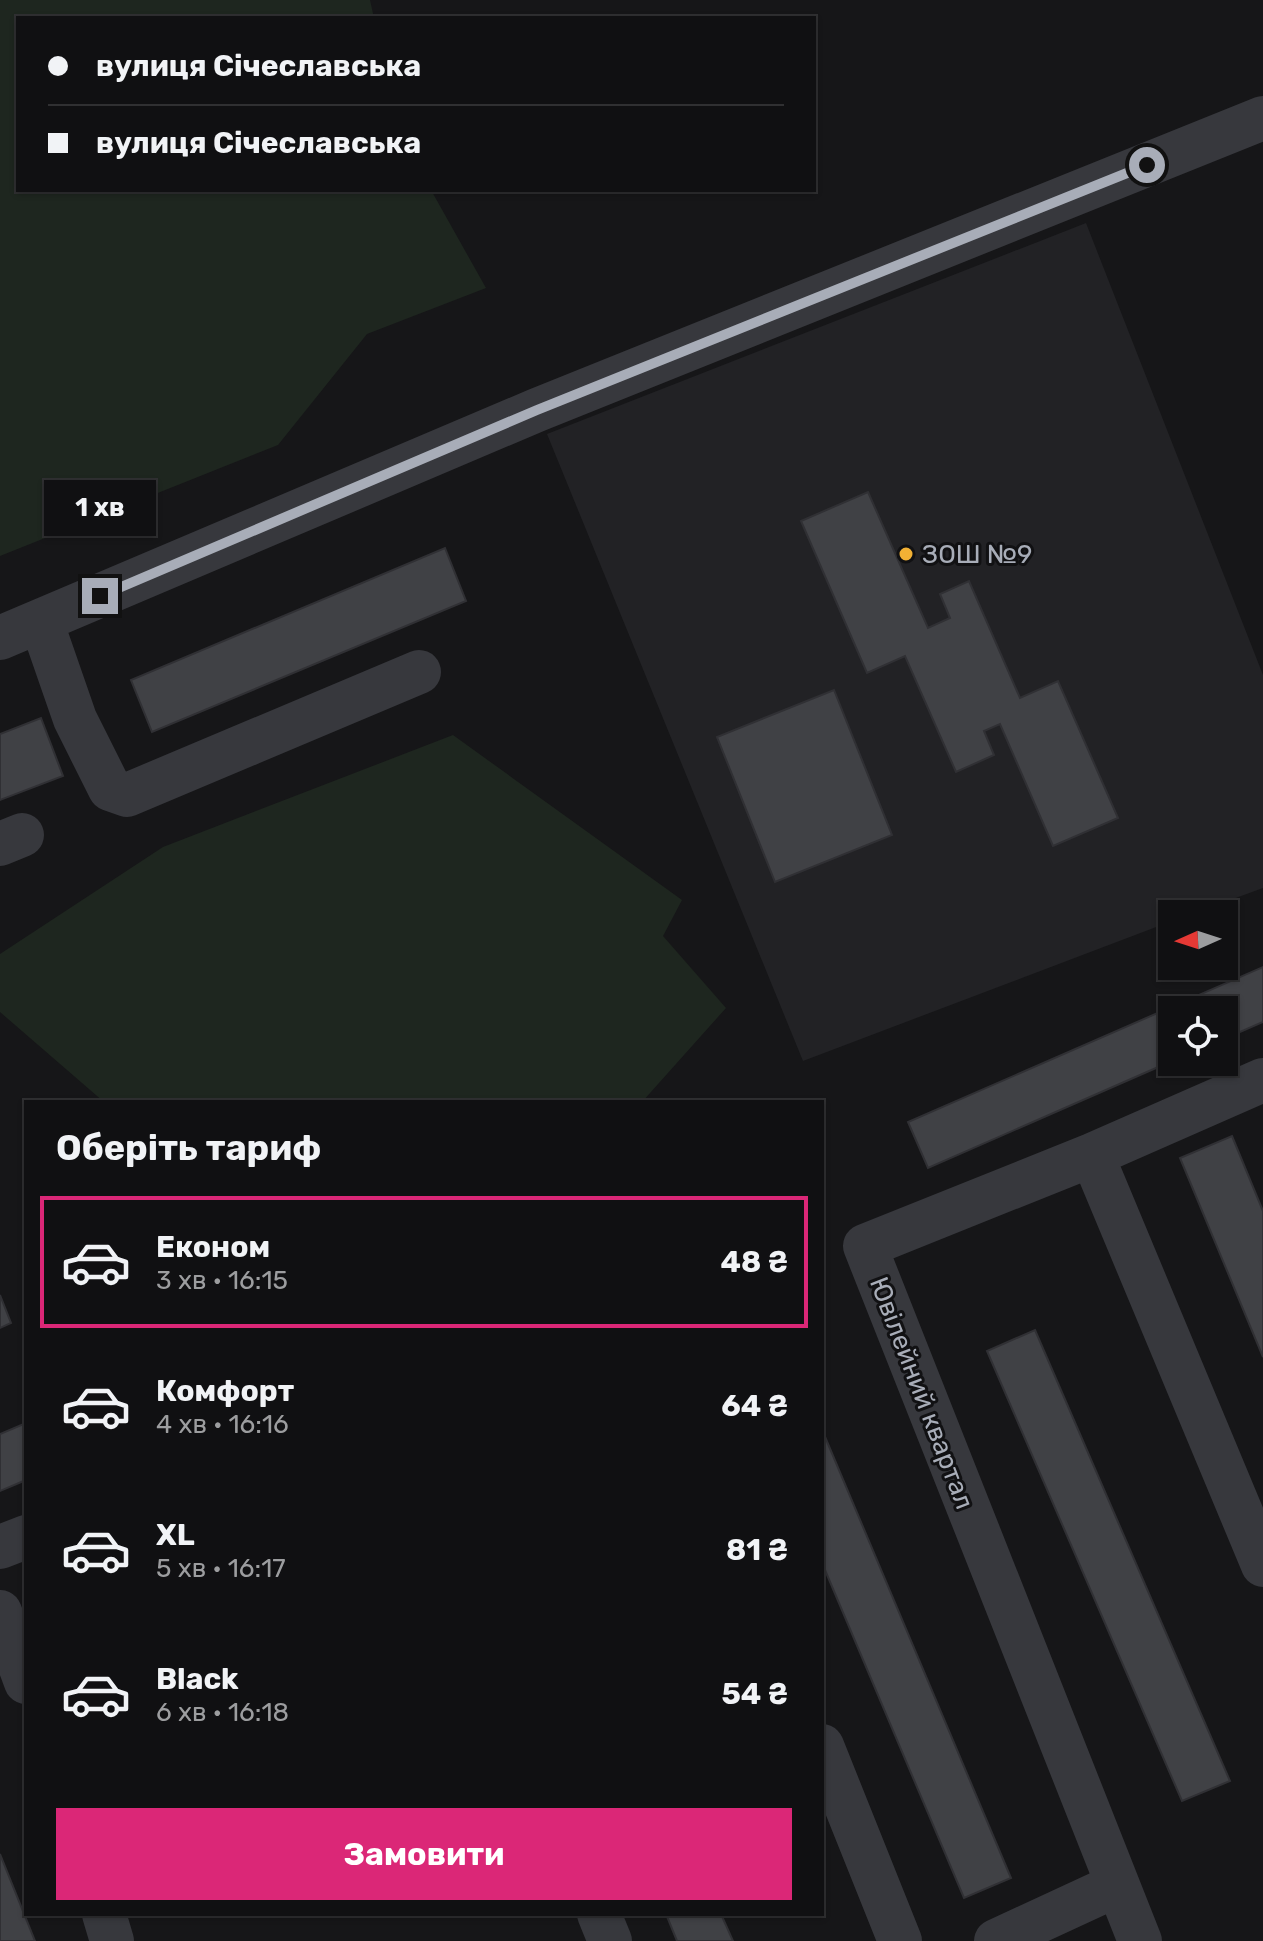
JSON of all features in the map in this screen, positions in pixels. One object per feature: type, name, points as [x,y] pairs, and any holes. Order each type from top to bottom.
[{"type":"street","points":[[0,638],[537,410],[1263,118]]},
{"type":"street","points":[[41,621],[75,719],[110,789],[127,795],[419,672]]},
{"type":"street","name":"Ювілейний квартал","points":[[1140,1941],[865,1246],[1092,1155],[1263,1080]]},
{"type":"street","points":[[1092,1155],[1263,1565]]},
{"type":"street","points":[[0,1547],[24,1538]]},
{"type":"street","points":[[0,1612],[24,1677]]},
{"type":"street","points":[[824,1751],[900,1941]]},
{"type":"street","points":[[996,1941],[1117,1885]]},
{"type":"street","points":[[105,1916],[112,1941]]},
{"type":"street","points":[[600,1916],[610,1941]]},
{"type":"shaded area","points":[[0,0],[370,0],[374,16],[16,16],[16,192],[432,192],[486,288],[367,334],[278,445],[0,556]]},
{"type":"shaded area","name":"ЗОШ №9","points":[[1086,223],[1263,675],[1263,888],[1230,900],[1158,900],[1158,926],[803,1061],[547,434]]},
{"type":"shaded area","points":[[453,735],[682,900],[663,936],[726,1008],[644,1100],[102,1100],[0,1012],[0,954],[163,847]]},
{"type":"building","name":"ЗОШ №9","points":[[868,492],[928,628],[950,618],[940,594],[969,581],[1020,698],[1058,681],[1118,818],[1053,846],[1000,724],[984,731],[994,755],[956,772],[905,656],[867,673],[801,521]]},
{"type":"building","points":[[445,548],[466,601],[152,732],[131,680]]},
{"type":"building","points":[[834,690],[892,835],[775,882],[717,737]]},
{"type":"building","points":[[41,718],[63,776],[0,800],[0,734]]},
{"type":"building","points":[[1263,967],[1263,1022],[1238,1033],[1238,996],[1197,996]]},
{"type":"building","points":[[1158,1013],[1158,1067],[928,1168],[908,1122]]},
{"type":"building","points":[[1232,1136],[1263,1211],[1263,1357],[1180,1158]]},
{"type":"building","points":[[0,1295],[11,1323],[0,1328]]},
{"type":"building","points":[[1035,1330],[1230,1781],[1182,1801],[987,1351]]},
{"type":"building","points":[[24,1424],[24,1481],[0,1491],[0,1434]]},
{"type":"building","points":[[824,1434],[1011,1878],[964,1898],[824,1568]]},
{"type":"building","points":[[0,1854],[35,1941],[0,1941]]},
{"type":"building","points":[[667,1916],[722,1916],[733,1941],[677,1941]]},
{"type":"place","name":"ЗОШ №9","points":[[906,554]]},
{"type":"route","points":[[100,596],[537,410],[1147,165]]}]
